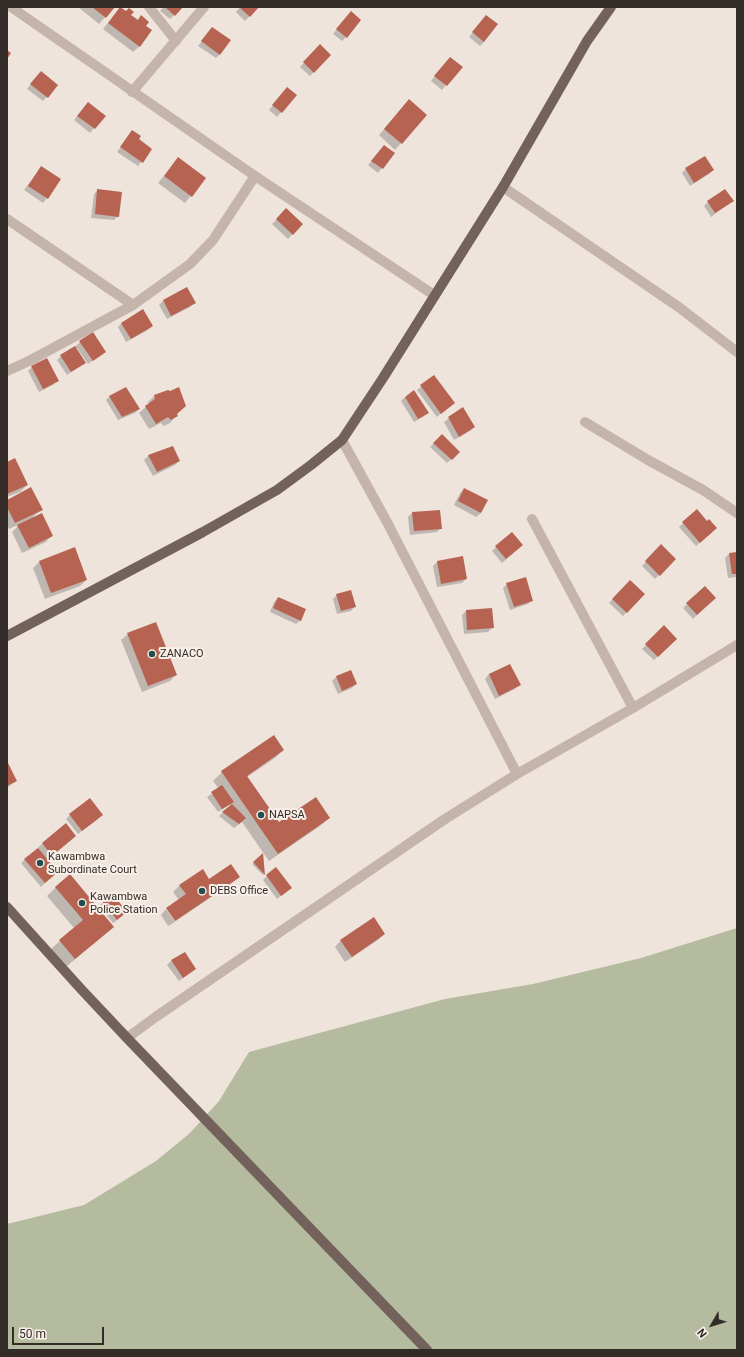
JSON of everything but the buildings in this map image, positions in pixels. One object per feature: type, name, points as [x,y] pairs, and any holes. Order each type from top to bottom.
[{"type":"main road","points":[[7,636],[203,532],[263,497],[311,465],[342,440],[383,378],[502,187],[587,41],[611,7]]},
{"type":"main road","points":[[7,907],[127,1038],[427,1350]]},
{"type":"street","points":[[11,7],[255,176],[434,295]]},
{"type":"street","points":[[149,7],[176,41]]},
{"type":"street","points":[[132,92],[204,7]]},
{"type":"street","points":[[7,371],[29,361],[133,305],[190,264],[213,240],[255,176]]},
{"type":"street","points":[[502,187],[680,308],[737,352]]},
{"type":"street","points":[[7,219],[133,305]]},
{"type":"street","points":[[585,422],[648,460],[703,490],[737,513]]},
{"type":"street","points":[[342,440],[388,524],[516,774]]},
{"type":"street","points":[[532,519],[634,708]]},
{"type":"street","points":[[127,1038],[445,820],[516,774],[634,708],[737,645]]},
{"type":"green space","points":[[737,928],[737,1350],[7,1350],[7,1224],[84,1205],[156,1161],[190,1133],[219,1101],[249,1052],[445,999],[533,984],[641,958]]},
{"type":"place","name":"ZANACO","points":[[152,654]]},
{"type":"place","name":"NAPSA","points":[[261,815]]},
{"type":"place","name":"Kawambwa Subordinate Court","points":[[40,863]]},
{"type":"place","name":"DEBS Office","points":[[202,891]]},
{"type":"place","name":"Kawambwa Police Station","points":[[82,903]]}]
